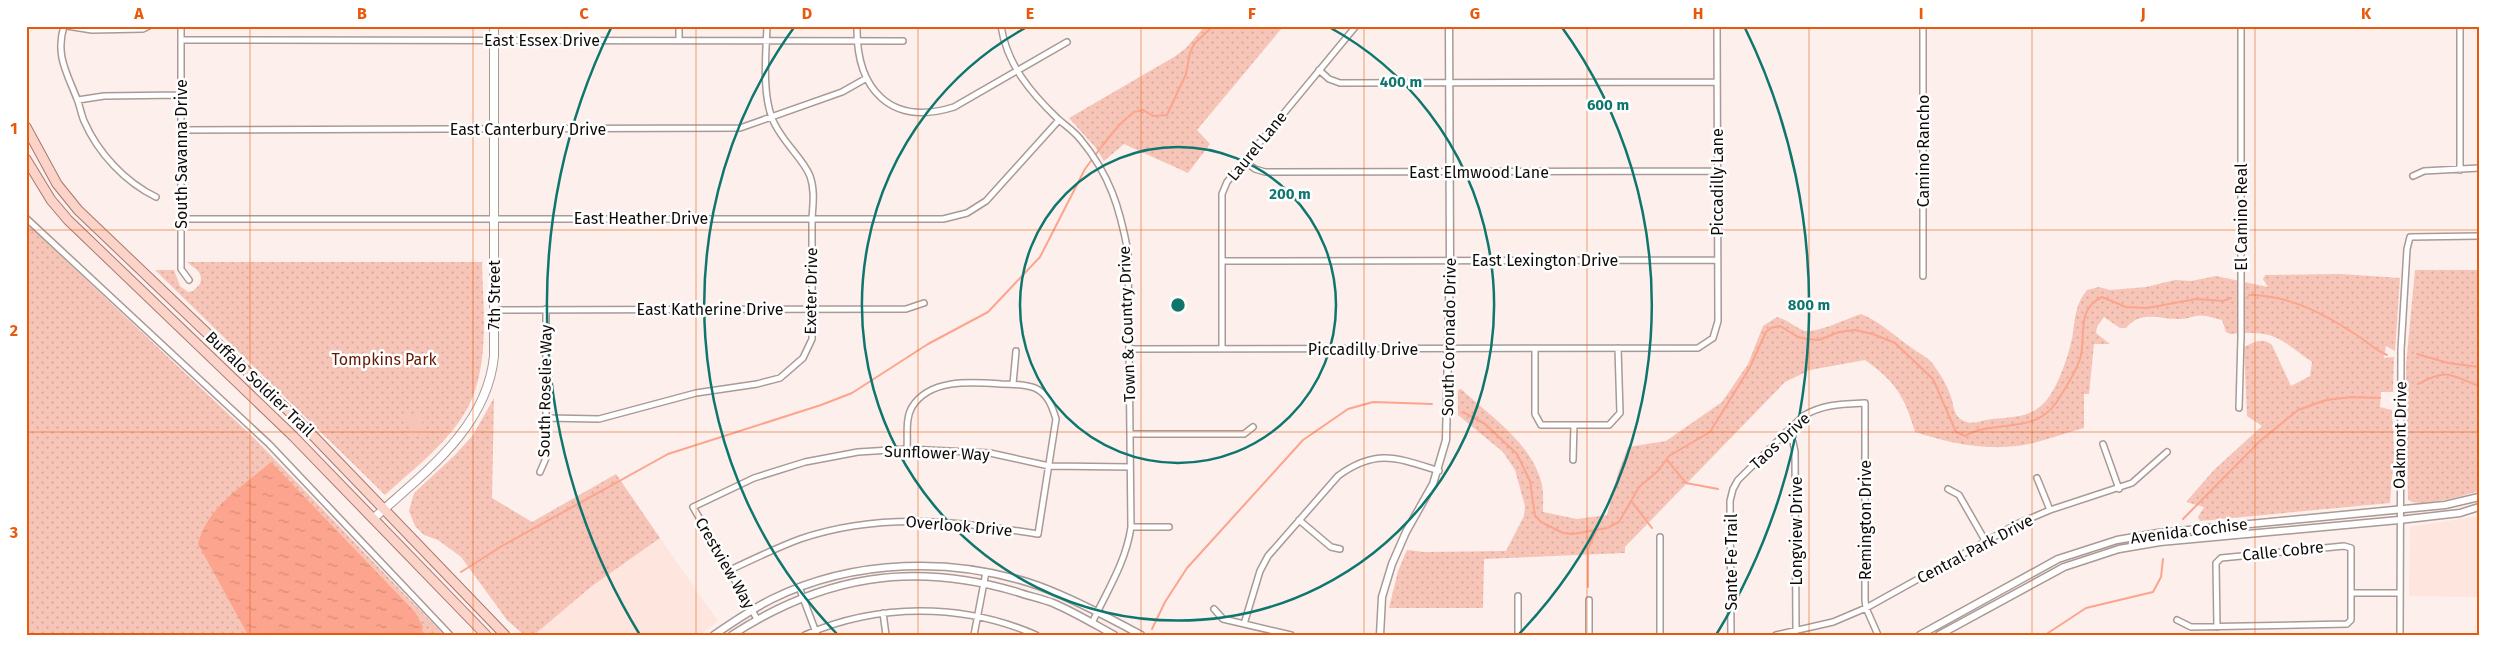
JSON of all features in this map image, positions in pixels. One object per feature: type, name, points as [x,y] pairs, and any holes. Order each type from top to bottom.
[{"type":"main road","name":"7th Street","points":[[374,518],[447,451],[469,425],[485,397],[492,378],[494,364],[494,26]]},
{"type":"main road","name":"Buffalo Soldier Trail","points":[[26,127],[57,184],[78,210],[298,420],[505,635]]},
{"type":"main road","name":"Buffalo Soldier Trail","points":[[26,160],[51,200],[68,220],[208,353],[374,518],[486,635]]},
{"type":"street","points":[[149,26],[143,29],[92,30],[66,26],[60,41],[64,68],[78,100],[83,120],[95,143],[138,188],[156,197]]},
{"type":"street","name":"South Savanna Drive","points":[[181,26],[181,269],[189,280]]},
{"type":"street","points":[[679,26],[679,40]]},
{"type":"street","name":"Exeter Drive","points":[[547,418],[600,419],[696,393],[757,384],[780,378],[803,358],[812,339],[812,218],[814,199],[810,175],[781,136],[772,118],[767,101],[767,26]]},
{"type":"street","points":[[857,26],[856,41],[865,79],[875,94],[905,111],[936,112],[954,106],[1067,42]]},
{"type":"street","name":"Town & Country Drive","points":[[1001,26],[1003,42],[1017,71],[1032,94],[1080,139],[1101,168],[1121,213],[1128,252],[1131,527],[1128,547],[1122,564],[1092,623]]},
{"type":"street","name":"Laurel Lane","points":[[1222,349],[1222,194],[1227,182],[1356,26]]},
{"type":"street","name":"South Coronado Drive","points":[[1380,635],[1382,597],[1392,564],[1439,471],[1448,426],[1450,84],[1448,26]]},
{"type":"street","name":"Piccadilly Lane","points":[[1713,338],[1718,321],[1717,26]]},
{"type":"street","name":"Camino Rancho","points":[[1923,26],[1923,276]]},
{"type":"street","name":"El Camino Real","points":[[2239,408],[2242,336],[2241,26]]},
{"type":"street","points":[[2460,26],[2460,170]]},
{"type":"street","name":"East Essex Drive","points":[[181,40],[903,41]]},
{"type":"street","points":[[1319,70],[1329,79],[1340,83],[1717,82]]},
{"type":"street","name":"East Canterbury Drive","points":[[181,130],[740,128],[842,92],[865,79]]},
{"type":"street","points":[[78,100],[104,96],[181,95]]},
{"type":"street","name":"East Heather Drive","points":[[182,219],[943,219],[966,213],[986,200],[1059,120]]},
{"type":"street","name":"East Elmwood Lane","points":[[1244,161],[1255,169],[1265,172],[1718,171]]},
{"type":"street","points":[[2413,176],[2424,171],[2479,168]]},
{"type":"street","points":[[26,218],[269,444],[450,635]]},
{"type":"street","name":"Oakmont Drive","points":[[2400,635],[2399,510],[2402,350],[2405,274],[2410,237],[2479,236]]},
{"type":"street","name":"East Lexington Drive","points":[[1222,261],[1717,260]]},
{"type":"street","name":"East Katherine Drive","points":[[494,310],[906,309],[924,303]]},
{"type":"street","name":"South Roselie Way","points":[[540,472],[546,458],[546,309]]},
{"type":"street","name":"Piccadilly Drive","points":[[1130,349],[1698,348],[1713,338]]},
{"type":"street","points":[[1535,349],[1535,414],[1541,425],[1574,426],[1609,425],[1620,413],[1618,348]]},
{"type":"street","points":[[1013,384],[1016,351]]},
{"type":"street","points":[[907,449],[908,417],[913,406],[924,396],[939,387],[968,382],[1013,384],[1035,388],[1051,402],[1056,419],[1049,466]]},
{"type":"street","name":"Taos Drive","points":[[1732,489],[1803,416],[1814,409],[1827,405],[1865,403]]},
{"type":"street","name":"Remington Drive","points":[[1865,403],[1866,608],[1878,635]]},
{"type":"street","points":[[1573,460],[1574,426]]},
{"type":"street","points":[[1130,434],[1244,434],[1254,427]]},
{"type":"street","name":"Longview Drive","points":[[1786,432],[1793,442],[1795,452],[1796,632]]},
{"type":"street","points":[[2103,444],[2119,489]]},
{"type":"street","name":"Sunflower Way","points":[[693,507],[754,478],[806,462],[858,452],[907,449],[990,453],[1049,466],[1130,467]]},
{"type":"street","name":"Central Park Drive","points":[[1776,635],[1796,632],[1833,622],[1866,608],[2017,524],[2050,510],[2119,489],[2132,483],[2167,452]]},
{"type":"street","points":[[1244,624],[1260,571],[1268,556],[1338,476],[1364,460],[1376,457],[1402,459],[1439,471]]},
{"type":"street","name":"Overlook Drive","points":[[730,570],[800,539],[835,529],[870,523],[929,521],[974,524],[1038,534],[1049,466]]},
{"type":"street","points":[[2037,478],[2050,510]]},
{"type":"street","name":"Sante Fe Trail","points":[[1731,635],[1730,501],[1732,489]]},
{"type":"street","points":[[1948,489],[1959,495],[1986,542]]},
{"type":"street","name":"Avenida Cochise","points":[[1920,635],[2058,559],[2118,540],[2158,533],[2445,505],[2479,496]]},
{"type":"street","name":"Crestview Way","points":[[693,507],[756,619]]},
{"type":"street","name":"Avenida Cochise","points":[[1939,635],[2064,567],[2119,549],[2160,542],[2460,513],[2479,507]]},
{"type":"street","points":[[1299,520],[1331,547],[1340,550]]},
{"type":"street","points":[[1131,527],[1169,527]]},
{"type":"street","points":[[1660,538],[1660,635]]},
{"type":"street","name":"Calle Cobre","points":[[2217,627],[2216,563],[2221,558],[2344,546],[2351,548],[2352,593]]},
{"type":"street","points":[[714,635],[752,610],[799,587],[866,569],[908,566],[952,567],[986,572],[1038,586],[1097,612],[1142,635]]},
{"type":"street","points":[[974,635],[976,616],[986,572]]},
{"type":"street","points":[[732,635],[756,619],[803,597],[859,581],[908,574],[952,577],[984,582],[1053,603],[1114,635]]},
{"type":"street","points":[[799,587],[817,632]]},
{"type":"street","points":[[2177,620],[2190,627],[2347,624],[2351,620],[2352,593],[2400,593]]},
{"type":"street","points":[[1518,596],[1518,635]]},
{"type":"street","points":[[1589,600],[1589,635]]},
{"type":"street","points":[[1214,608],[1223,619],[1291,635]]},
{"type":"street","points":[[805,635],[851,618],[883,613],[930,610],[976,616],[1014,625],[1036,635]]},
{"type":"street","points":[[883,613],[886,635]]},
{"type":"shaded area","points":[[2479,516],[2479,597],[2409,596],[2410,527]]},
{"type":"shaded area","points":[[660,538],[718,621],[700,635],[534,635],[592,586]]},
{"type":"green space","points":[[1205,26],[1282,28],[1197,130],[1210,144],[1188,173],[1124,144],[1104,161],[1096,148],[1069,118],[1174,57],[1186,48]]},
{"type":"green space","points":[[26,223],[256,440],[444,635],[26,635]]},
{"type":"green space","name":"Tompkins Park","points":[[187,262],[482,262],[483,345],[477,385],[470,404],[443,442],[385,495],[155,270],[174,270],[180,286],[188,292],[193,291],[200,284],[201,276]]},
{"type":"green space","points":[[2415,270],[2479,270],[2479,491],[2422,503],[2408,500],[2406,365]]},
{"type":"green space","points":[[2341,274],[2400,278],[2395,351],[2386,346],[2384,358],[2394,357],[2393,392],[2381,392],[2380,407],[2392,410],[2394,454],[2390,503],[2200,521],[2198,517],[2204,507],[2186,502],[2214,470],[2262,426],[2247,416],[2244,347],[2262,341],[2272,345],[2291,386],[2310,376],[2312,362],[2275,337],[2258,333],[2230,334],[2226,332],[2222,320],[2209,316],[2181,319],[2145,317],[2132,322],[2126,328],[2120,328],[2104,317],[2097,327],[2096,333],[2110,344],[2094,344],[2089,394],[2084,394],[2084,428],[2042,441],[2017,446],[1991,447],[1953,442],[1915,432],[1903,399],[1898,391],[1884,375],[1865,360],[1810,370],[1785,382],[1625,547],[1625,553],[1484,559],[1483,608],[1389,608],[1398,571],[1407,550],[1424,552],[1506,551],[1524,516],[1525,506],[1515,470],[1503,452],[1458,415],[1458,390],[1461,389],[1496,420],[1528,454],[1536,467],[1541,481],[1543,512],[1577,519],[1607,515],[1618,473],[1628,447],[1666,441],[1722,402],[1748,364],[1763,326],[1777,317],[1805,331],[1810,331],[1825,328],[1861,314],[1868,317],[1930,361],[1947,387],[1956,415],[1965,422],[1973,423],[2030,413],[2049,397],[2064,366],[2072,341],[2080,300],[2087,290],[2099,287],[2110,290],[2146,287],[2175,280],[2191,281],[2216,276],[2268,287],[2263,279],[2265,275]]},
{"type":"green space","points":[[494,398],[492,498],[532,522],[616,474],[660,538],[592,586],[534,635],[524,635],[507,620],[461,557],[438,540],[424,535],[415,526],[409,511],[414,493],[455,455],[473,435]]},
{"type":"green space","points":[[419,412],[426,434],[412,438],[406,416]]},
{"type":"water","points":[[271,462],[415,612],[423,627],[421,635],[248,635],[198,544],[209,519],[218,508],[227,498]]},
{"type":"waterway","points":[[461,572],[502,546],[668,454],[821,405],[852,393],[928,344],[988,312],[1040,257],[1085,169],[1119,125],[1134,112],[1143,110],[1153,116],[1167,115],[1186,74],[1190,53],[1194,44],[1213,26]]},
{"type":"waterway","points":[[2249,295],[2278,298],[2318,312],[2387,355]]},
{"type":"waterway","points":[[1463,412],[1485,424],[1517,454],[1530,481],[1535,516],[1541,522],[1563,533],[1573,534],[1607,528],[1619,522],[1639,487],[1658,471],[1669,456],[1710,432],[1749,369],[1766,332],[1771,328],[1780,326],[1798,337],[1819,340],[1839,332],[1855,330],[1873,334],[1895,343],[1933,379],[1956,432],[1965,436],[1988,428],[2025,423],[2047,413],[2056,403],[2078,365],[2082,350],[2085,316],[2088,309],[2102,297],[2126,307],[2147,308],[2196,299],[2223,301],[2231,298]]},
{"type":"waterway","points":[[2417,354],[2448,363],[2479,367]]},
{"type":"waterway","points":[[2418,384],[2436,376],[2449,375],[2479,386]]},
{"type":"waterway","points":[[2183,519],[2260,441],[2298,410],[2326,400],[2352,397],[2380,398]]},
{"type":"waterway","points":[[1152,629],[1165,602],[1187,568],[1303,440],[1348,409],[1373,402],[1432,404]]},
{"type":"waterway","points":[[1667,460],[1686,483],[1718,489]]},
{"type":"waterway","points":[[1632,502],[1652,528]]},
{"type":"waterway","points":[[1588,587],[1588,549],[1596,531]]},
{"type":"waterway","points":[[2045,635],[2086,608],[2153,592],[2161,577],[2163,559]]}]
